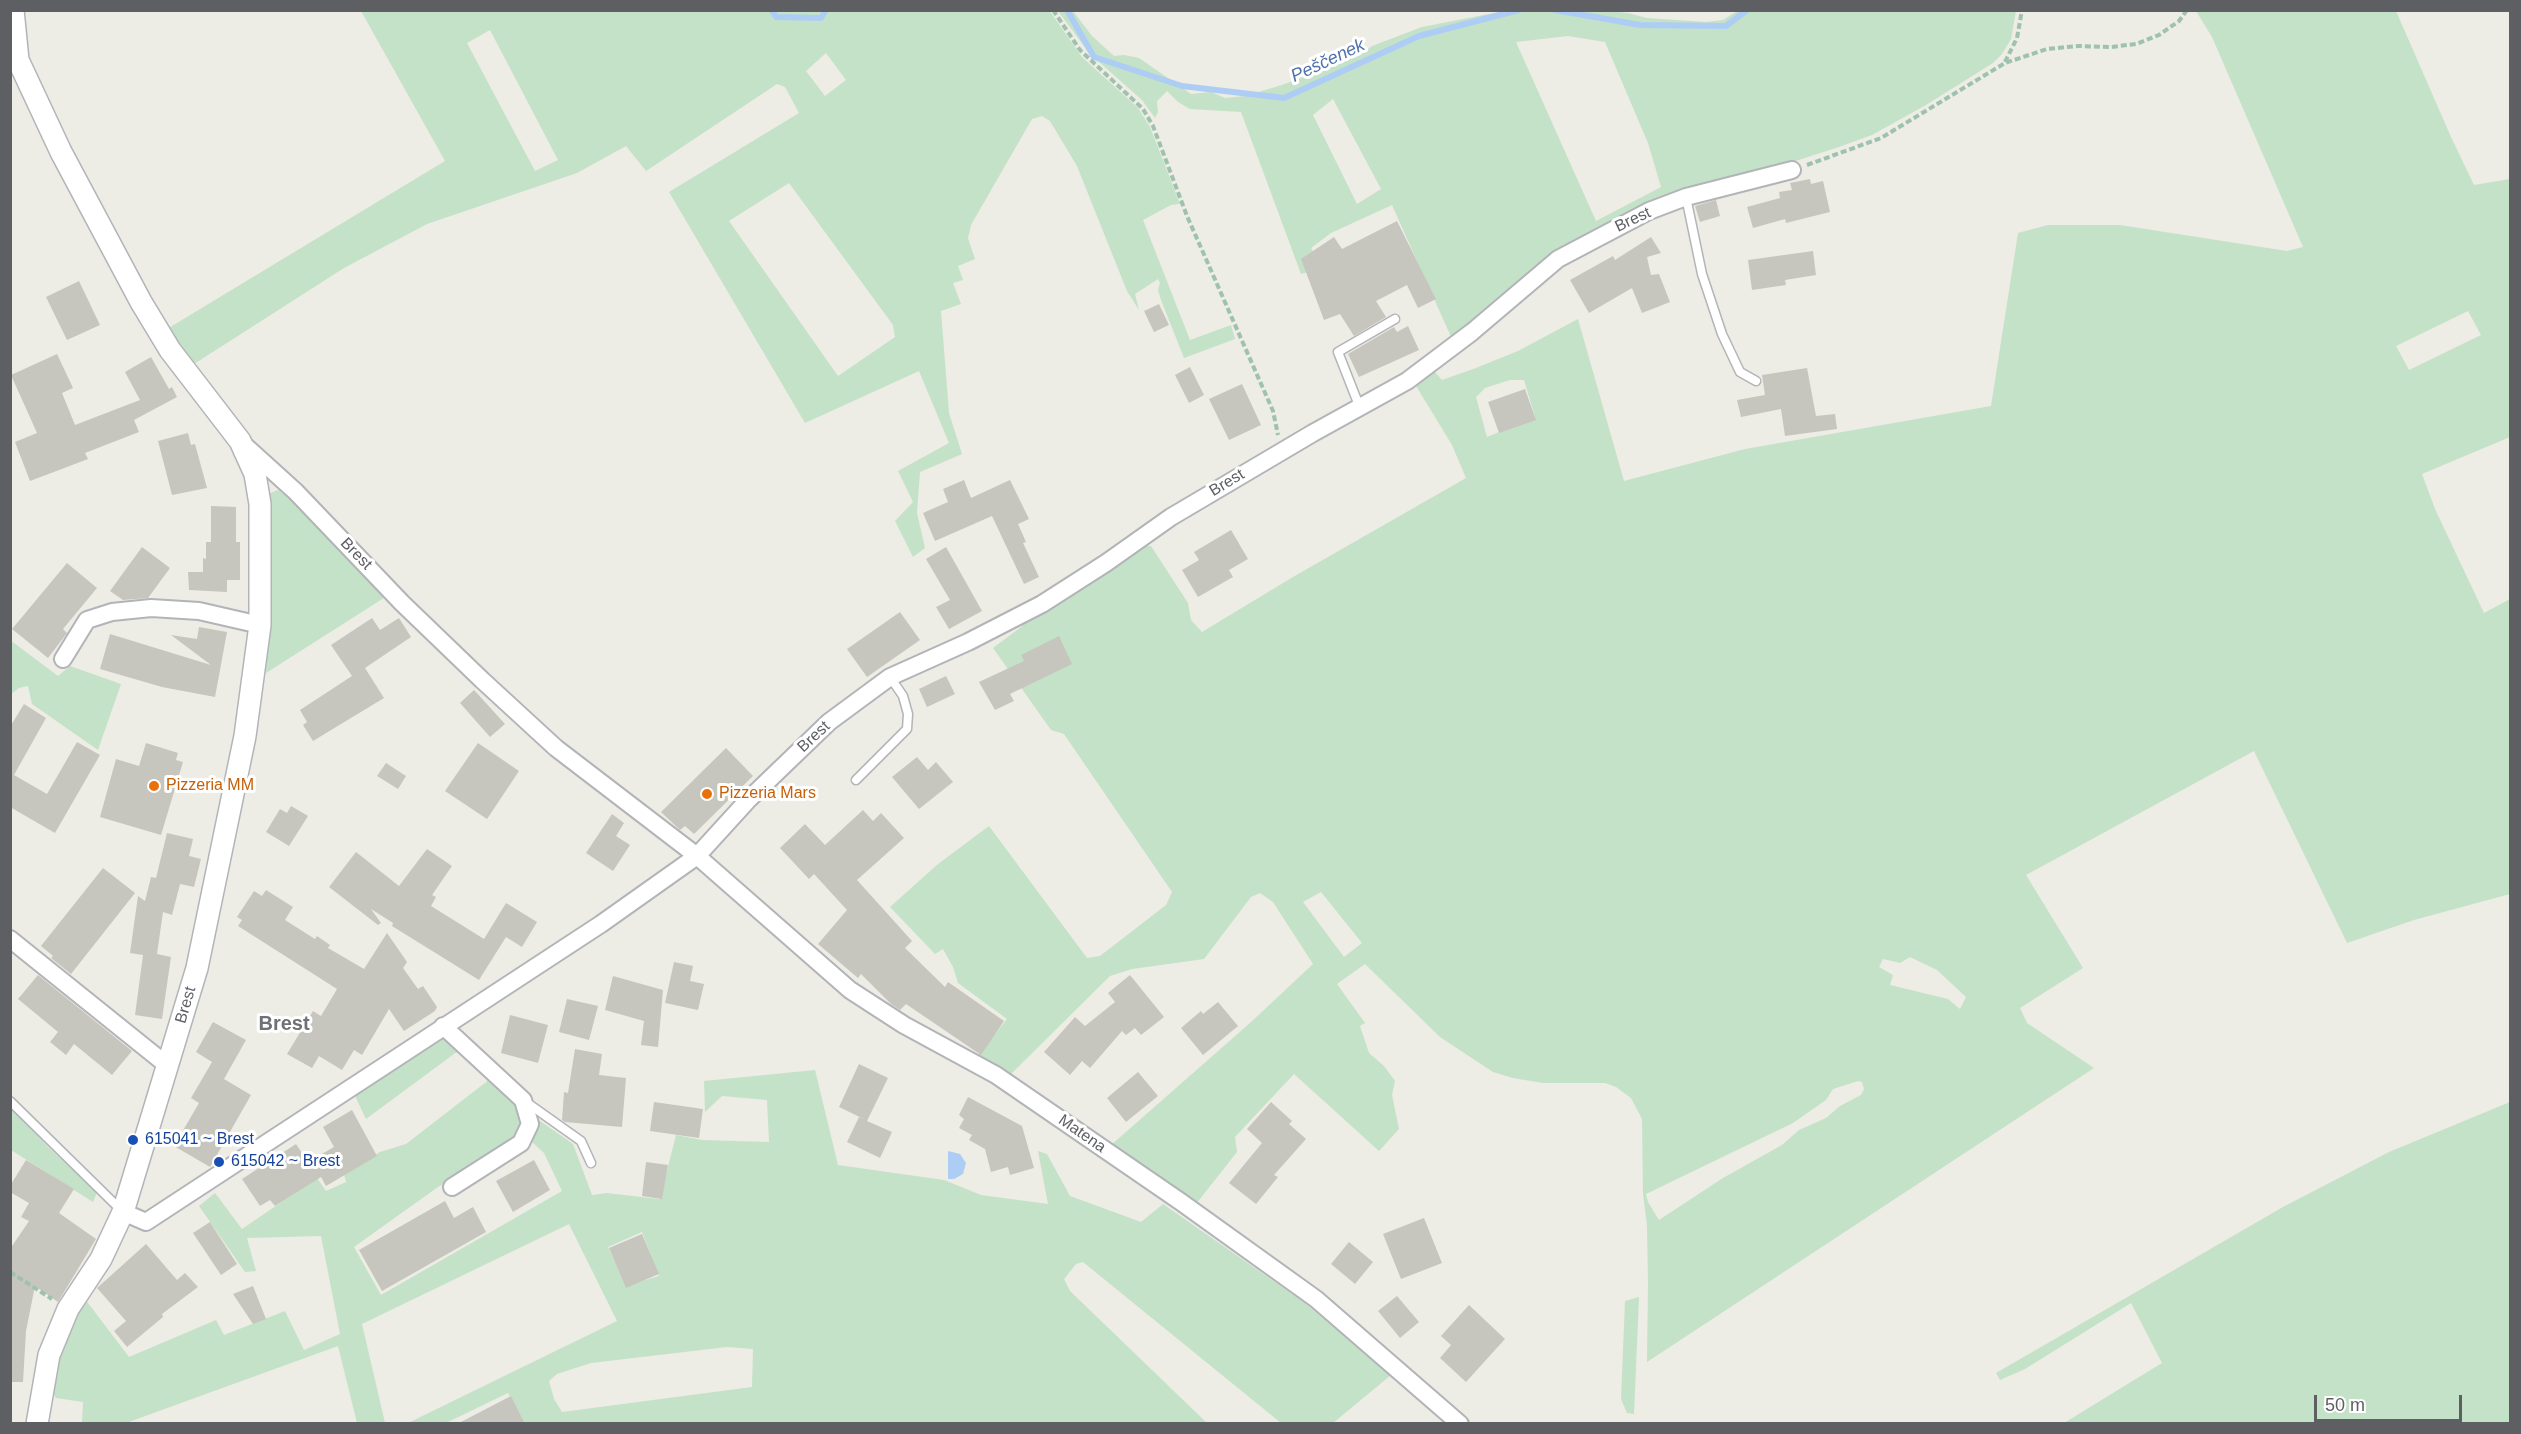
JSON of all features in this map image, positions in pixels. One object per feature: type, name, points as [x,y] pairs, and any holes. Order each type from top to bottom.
[{"type":"street","points":[[13,10],[18,60],[107,242],[170,350],[240,441]]},
{"type":"street","name":"Brest","points":[[123,1212],[146,1222],[601,924],[697,856],[748,800],[829,722],[890,677],[968,642],[1042,604],[1171,517],[1407,381],[1472,332],[1558,259],[1649,211],[1686,197],[1792,170]]},
{"type":"street","name":"Brest","points":[[37,1424],[38,1407],[49,1355],[68,1309],[101,1258],[123,1212],[197,969],[215,888],[245,736],[260,625],[260,504],[255,474],[240,441]]},
{"type":"street","name":"Brest","points":[[240,441],[296,492],[402,603],[556,748],[697,856]]},
{"type":"street","points":[[63,659],[87,620],[112,612],[151,608],[198,611],[260,625]]},
{"type":"street","name":"Matena","points":[[697,856],[850,990],[904,1025],[996,1075],[1181,1202],[1316,1299],[1460,1424]]},
{"type":"street","points":[[10,939],[168,1066]]},
{"type":"street","points":[[443,1026],[523,1100],[530,1124],[521,1143],[452,1187]]},
{"type":"lane","points":[[1686,197],[1702,274],[1722,334],[1740,372],[1756,381]]},
{"type":"lane","points":[[1360,408],[1338,352],[1395,319]]},
{"type":"lane","points":[[856,780],[907,729],[908,714],[903,696],[890,677]]},
{"type":"lane","points":[[523,1100],[581,1141],[591,1163]]},
{"type":"lane","points":[[10,1101],[123,1212]]},
{"type":"path","points":[[1053,10],[1080,50],[1143,109],[1153,126],[1187,216],[1273,411],[1279,432],[1277,454]]},
{"type":"path","points":[[2005,63],[2017,38],[2022,10]]},
{"type":"path","points":[[1792,170],[1881,138],[2005,63],[2047,49],[2136,44],[2159,35],[2179,21],[2187,10]]},
{"type":"path","points":[[10,1272],[68,1309]]},
{"type":"green space","points":[[1049,10],[1082,57],[1138,108],[1150,127],[1180,204],[1171,205],[1143,220],[1190,340],[1231,325],[1235,339],[1184,358],[1161,300],[1158,279],[1135,294],[1139,310],[1127,291],[1077,166],[1050,121],[1042,116],[1032,119],[971,225],[968,238],[975,259],[958,266],[963,280],[953,283],[961,304],[941,311],[949,413],[962,454],[920,472],[917,513],[925,548],[913,557],[895,521],[913,502],[898,471],[949,443],[919,371],[805,423],[669,192],[799,113],[785,87],[777,84],[646,171],[626,146],[577,173],[427,224],[344,268],[194,364],[167,329],[445,161],[361,11]],"holes":[[[490,30],[558,160],[535,171],[467,43]],[[826,53],[846,80],[825,96],[806,71]],[[789,183],[893,325],[895,337],[838,376],[729,221]]]},
{"type":"green space","points":[[1598,10],[1628,13],[1647,18],[1706,22],[1723,20],[1739,10],[2016,11],[2011,39],[2002,54],[1993,63],[1926,105],[1872,135],[1786,164],[1698,185],[1616,219],[1575,241],[1452,339],[1392,205],[1331,233],[1311,248],[1325,271],[1301,274],[1241,112],[1190,109],[1178,102],[1167,91],[1157,101],[1158,112],[1155,118],[1142,100],[1089,53],[1058,11],[1073,11],[1092,36],[1114,56],[1139,58],[1191,94],[1211,92],[1225,98],[1245,96],[1282,85],[1359,56],[1372,46],[1422,27],[1504,11]],"holes":[[[1568,36],[1605,42],[1648,143],[1661,187],[1596,221],[1516,42]],[[1333,99],[1381,189],[1357,204],[1313,115]]]},
{"type":"green space","points":[[2196,11],[2396,11],[2474,185],[2510,179],[2510,437],[2422,474],[2435,509],[2484,613],[2510,599],[2510,894],[2414,920],[2347,943],[2254,751],[2026,875],[2083,968],[2020,1008],[2027,1023],[2094,1068],[1647,1362],[1647,1226],[1643,1194],[1642,1119],[1631,1098],[1616,1087],[1605,1083],[1543,1083],[1493,1072],[1440,1037],[1365,964],[1337,984],[1365,1023],[1360,1026],[1369,1053],[1384,1066],[1395,1081],[1392,1095],[1399,1129],[1379,1151],[1294,1074],[1235,1137],[1237,1152],[1196,1204],[1110,1146],[1250,1023],[1313,964],[1273,902],[1260,893],[1251,897],[1204,959],[1132,969],[1110,976],[1008,1077],[977,1057],[1007,1019],[958,983],[953,967],[943,949],[935,954],[890,907],[938,864],[989,826],[1087,958],[1100,956],[1166,905],[1172,892],[1064,734],[1051,730],[993,648],[1021,627],[1028,617],[1142,546],[1151,546],[1188,603],[1191,620],[1202,632],[1466,478],[1452,445],[1413,381],[1433,370],[1442,380],[1476,368],[1518,351],[1578,319],[1624,481],[1745,449],[1991,406],[2018,233],[2048,225],[2120,225],[2287,251],[2303,247],[2212,37]],"holes":[[[2468,311],[2481,335],[2409,370],[2396,346]],[[1510,380],[1524,380],[1535,417],[1487,437],[1476,397],[1485,388]],[[1321,892],[1362,943],[1344,957],[1303,902]],[[1910,957],[1937,970],[1966,997],[1960,1009],[1948,999],[1890,985],[1893,975],[1879,967],[1883,959],[1900,963]],[[1858,1081],[1862,1082],[1864,1089],[1861,1095],[1840,1106],[1826,1118],[1799,1130],[1782,1145],[1723,1178],[1659,1220],[1646,1194],[1793,1123],[1826,1100],[1833,1089]]]},
{"type":"green space","points":[[278,490],[300,506],[387,596],[266,673],[270,577],[268,494]]},
{"type":"green space","points":[[10,640],[58,676],[70,666],[121,684],[98,750],[32,704],[28,686],[19,688],[11,694]]},
{"type":"green space","points":[[443,1038],[458,1051],[366,1119],[355,1096]]},
{"type":"green space","points":[[815,1070],[838,1165],[944,1180],[981,1195],[1048,1204],[1038,1151],[1047,1154],[1070,1196],[1141,1222],[1163,1204],[1305,1303],[1391,1375],[1333,1423],[1281,1423],[1083,1262],[1076,1264],[1064,1279],[1070,1291],[1207,1423],[524,1424],[508,1393],[446,1423],[408,1423],[617,1321],[569,1224],[362,1324],[385,1423],[357,1423],[338,1346],[126,1423],[82,1423],[83,1402],[56,1398],[53,1394],[51,1385],[67,1331],[85,1299],[129,1357],[216,1320],[224,1335],[285,1311],[304,1350],[340,1334],[321,1236],[247,1238],[256,1271],[245,1272],[199,1206],[215,1193],[242,1229],[317,1178],[326,1191],[346,1182],[344,1174],[380,1152],[406,1144],[490,1079],[517,1106],[523,1118],[518,1139],[438,1187],[354,1247],[381,1295],[562,1191],[544,1153],[531,1141],[533,1116],[573,1144],[592,1195],[606,1193],[660,1199],[676,1135],[702,1140],[769,1142],[767,1100],[722,1096],[705,1112],[704,1081]],"holes":[[[642,1232],[659,1276],[626,1286],[608,1247]],[[727,1347],[753,1349],[752,1387],[562,1412],[554,1399],[549,1381],[557,1374],[591,1363]]]},
{"type":"green space","points":[[2510,1102],[2510,1423],[2064,1423],[2162,1363],[2131,1303],[2025,1369],[2000,1380],[1996,1373],[2283,1207],[2389,1152]]},
{"type":"green space","points":[[10,1106],[48,1147],[97,1192],[93,1202],[11,1150]]},
{"type":"green space","points":[[1639,1297],[1634,1414],[1627,1413],[1621,1399],[1625,1301]]},
{"type":"water","points":[[948,1151],[960,1154],[966,1163],[963,1174],[954,1179],[948,1179]]},
{"type":"building","points":[[1810,179],[1811,184],[1823,181],[1830,212],[1786,223],[1785,219],[1753,228],[1747,207],[1780,198],[1779,192],[1792,190],[1790,183]]},
{"type":"building","points":[[1716,200],[1720,216],[1700,222],[1695,206]]},
{"type":"building","points":[[1397,221],[1436,299],[1418,308],[1407,285],[1376,301],[1386,317],[1354,336],[1340,314],[1324,320],[1301,259],[1334,237],[1342,249]]},
{"type":"building","points":[[1651,237],[1661,253],[1647,257],[1651,275],[1659,274],[1670,302],[1642,313],[1632,288],[1589,313],[1570,280],[1613,256],[1615,260]]},
{"type":"building","points":[[1813,251],[1816,275],[1785,280],[1786,285],[1752,290],[1748,260]]},
{"type":"building","points":[[79,281],[100,325],[67,340],[46,297]]},
{"type":"building","points":[[1159,304],[1169,325],[1154,332],[1144,311]]},
{"type":"building","points":[[1408,326],[1419,350],[1359,377],[1348,354],[1394,327],[1397,332]]},
{"type":"building","points":[[57,354],[73,388],[62,393],[75,425],[140,400],[125,372],[151,357],[169,389],[172,387],[177,397],[134,420],[139,432],[85,453],[88,459],[30,481],[15,442],[37,433],[11,375]]},
{"type":"building","points":[[1190,367],[1204,395],[1189,403],[1175,375]]},
{"type":"building","points":[[1807,368],[1816,416],[1835,414],[1837,429],[1785,436],[1781,409],[1741,417],[1737,400],[1765,395],[1762,375]]},
{"type":"building","points":[[1242,384],[1261,425],[1229,440],[1209,399]]},
{"type":"building","points":[[1525,389],[1536,420],[1499,433],[1488,402]]},
{"type":"building","points":[[188,433],[191,445],[195,444],[207,488],[172,495],[158,441]]},
{"type":"building","points":[[964,480],[971,498],[1010,480],[1029,519],[1018,524],[1026,542],[1023,543],[1039,577],[1024,584],[992,516],[935,541],[923,513],[948,502],[943,489]]},
{"type":"building","points":[[211,506],[236,507],[236,542],[240,542],[240,580],[227,580],[227,592],[189,590],[188,572],[203,572],[206,542],[211,542]]},
{"type":"building","points":[[1231,530],[1248,559],[1229,570],[1233,577],[1198,597],[1182,570],[1199,560],[1194,552]]},
{"type":"building","points":[[142,547],[170,568],[148,598],[123,600],[110,591]]},
{"type":"building","points":[[946,547],[982,611],[949,629],[936,607],[950,600],[926,559]]},
{"type":"building","points":[[67,563],[97,588],[63,629],[67,633],[48,658],[12,629]]},
{"type":"building","points":[[900,612],[920,640],[867,677],[847,649]]},
{"type":"building","points":[[372,618],[380,630],[399,618],[411,637],[365,668],[384,698],[313,741],[303,725],[307,722],[300,710],[352,676],[331,645]]},
{"type":"building","points":[[199,627],[227,632],[215,697],[162,687],[100,669],[110,634],[211,665],[171,635],[197,639]]},
{"type":"building","points":[[1059,636],[1072,664],[1010,694],[1014,701],[995,710],[979,682],[1024,661],[1021,655]]},
{"type":"building","points":[[946,676],[955,694],[927,707],[919,689]]},
{"type":"building","points":[[474,690],[505,724],[490,737],[460,703]]},
{"type":"building","points":[[24,704],[46,718],[14,775],[47,794],[77,742],[100,755],[55,833],[10,807],[10,727]]},
{"type":"building","points":[[146,743],[178,753],[176,760],[183,762],[161,835],[100,817],[116,759],[139,766]]},
{"type":"building","points":[[478,743],[519,771],[487,819],[445,791]]},
{"type":"building","name":"Pizzeria Mars","points":[[726,748],[753,776],[694,834],[685,826],[680,830],[661,812]]},
{"type":"building","points":[[917,757],[928,770],[936,762],[953,782],[919,809],[892,777]]},
{"type":"building","points":[[386,763],[406,776],[398,789],[377,776]]},
{"type":"building","points":[[291,806],[308,816],[289,846],[266,832],[280,809],[287,813]]},
{"type":"building","points":[[863,810],[873,821],[881,813],[904,838],[857,880],[912,941],[905,948],[945,987],[948,982],[1004,1021],[981,1055],[906,1004],[900,1010],[891,1004],[861,974],[858,978],[818,944],[847,910],[814,874],[809,879],[780,848],[805,824],[825,845]]},
{"type":"building","points":[[612,814],[624,823],[616,836],[630,845],[613,871],[586,853]]},
{"type":"building","points":[[167,833],[193,839],[189,856],[201,859],[194,887],[180,884],[172,915],[163,912],[157,954],[171,957],[162,1019],[135,1015],[143,955],[130,953],[138,896],[145,901],[151,877],[156,878]]},
{"type":"building","points":[[427,849],[452,866],[432,895],[436,897],[431,906],[484,939],[506,903],[537,922],[522,947],[506,937],[479,980],[392,926],[393,923],[371,909],[381,923],[378,925],[329,887],[356,852],[399,886]]},
{"type":"building","points":[[103,868],[135,893],[71,974],[51,958],[53,956],[41,946]]},
{"type":"building","points":[[266,890],[293,907],[285,920],[315,939],[317,936],[330,945],[328,948],[364,969],[387,933],[407,962],[403,968],[418,989],[423,986],[437,1007],[435,1011],[404,1031],[389,1009],[362,1055],[354,1050],[342,1070],[319,1056],[312,1068],[287,1054],[313,1011],[321,1016],[337,989],[238,926],[242,920],[237,917],[254,891],[262,896]]},
{"type":"building","points":[[674,962],[693,966],[690,981],[704,984],[698,1010],[665,1003]]},
{"type":"building","points":[[38,975],[132,1051],[112,1075],[74,1044],[66,1055],[50,1042],[58,1032],[18,999]]},
{"type":"building","points":[[1130,975],[1164,1017],[1141,1035],[1135,1028],[1126,1035],[1122,1031],[1090,1068],[1082,1061],[1070,1075],[1044,1052],[1075,1017],[1085,1026],[1115,1002],[1108,993]]},
{"type":"building","points":[[613,976],[663,990],[658,1047],[641,1045],[644,1021],[605,1010]]},
{"type":"building","points":[[567,999],[598,1006],[589,1040],[559,1032]]},
{"type":"building","points":[[1218,1002],[1238,1026],[1203,1055],[1181,1028],[1201,1011],[1203,1014]]},
{"type":"building","points":[[510,1015],[548,1025],[538,1063],[501,1053]]},
{"type":"building","points":[[213,1022],[246,1040],[224,1079],[251,1095],[210,1167],[174,1146],[199,1103],[191,1098],[212,1062],[196,1052]]},
{"type":"building","points":[[575,1049],[602,1054],[599,1075],[626,1078],[622,1127],[562,1120],[564,1092],[568,1093]]},
{"type":"building","points":[[859,1064],[888,1078],[867,1121],[892,1132],[880,1158],[847,1142],[859,1117],[866,1120],[839,1107]]},
{"type":"building","points":[[1138,1072],[1158,1096],[1126,1122],[1107,1098]]},
{"type":"building","points":[[968,1097],[1022,1126],[1034,1168],[1010,1175],[1008,1167],[991,1172],[985,1149],[969,1140],[972,1135],[959,1128],[964,1119],[959,1115]]},
{"type":"building","points":[[654,1102],[703,1109],[699,1138],[650,1131]]},
{"type":"building","points":[[1271,1102],[1292,1121],[1289,1124],[1306,1139],[1274,1175],[1278,1177],[1256,1204],[1229,1183],[1262,1143],[1247,1129]]},
{"type":"building","points":[[352,1110],[377,1156],[326,1186],[321,1177],[275,1206],[270,1200],[260,1206],[242,1179],[296,1144],[308,1162],[334,1147],[323,1127]]},
{"type":"building","points":[[26,1160],[74,1189],[59,1213],[96,1239],[58,1302],[35,1286],[26,1331],[23,1382],[10,1382],[10,1249],[29,1221],[21,1217],[29,1203],[10,1192],[10,1186]]},
{"type":"building","points":[[534,1160],[550,1190],[513,1212],[496,1181]]},
{"type":"building","points":[[646,1162],[668,1165],[662,1199],[642,1196]]},
{"type":"building","points":[[445,1201],[454,1218],[473,1207],[486,1232],[382,1291],[359,1250]]},
{"type":"building","points":[[1424,1218],[1442,1263],[1401,1279],[1383,1234]]},
{"type":"building","points":[[210,1222],[237,1264],[221,1275],[193,1233]]},
{"type":"building","points":[[642,1234],[659,1274],[626,1288],[609,1248]]},
{"type":"building","points":[[1349,1242],[1373,1262],[1355,1284],[1331,1264]]},
{"type":"building","points":[[146,1244],[177,1280],[185,1273],[198,1287],[162,1314],[163,1317],[127,1347],[114,1331],[126,1321],[97,1288]]},
{"type":"building","points":[[253,1286],[266,1319],[253,1324],[233,1294]]},
{"type":"building","points":[[1397,1296],[1419,1322],[1400,1338],[1378,1311]]},
{"type":"building","points":[[1469,1305],[1505,1339],[1466,1382],[1440,1358],[1451,1345],[1441,1336]]},
{"type":"building","points":[[511,1396],[525,1424],[457,1424]]},
{"type":"waterway","name":"Peščenek","points":[[772,10],[776,17],[821,18],[826,10]]},
{"type":"waterway","name":"Peščenek","points":[[1067,10],[1094,57],[1182,86],[1284,98],[1419,36],[1519,10]]},
{"type":"waterway","name":"Peščenek","points":[[1555,10],[1640,25],[1726,26],[1747,10]]},
{"type":"place","name":"Pizzeria MM","points":[[154,786]]},
{"type":"place","name":"Pizzeria Mars","points":[[707,794]]},
{"type":"place","name":"615041 ~ Brest","points":[[133,1140]]},
{"type":"place","name":"615042 ~ Brest","points":[[219,1162]]},
{"type":"district","name":"Brest","points":[[284,1024]]}]
